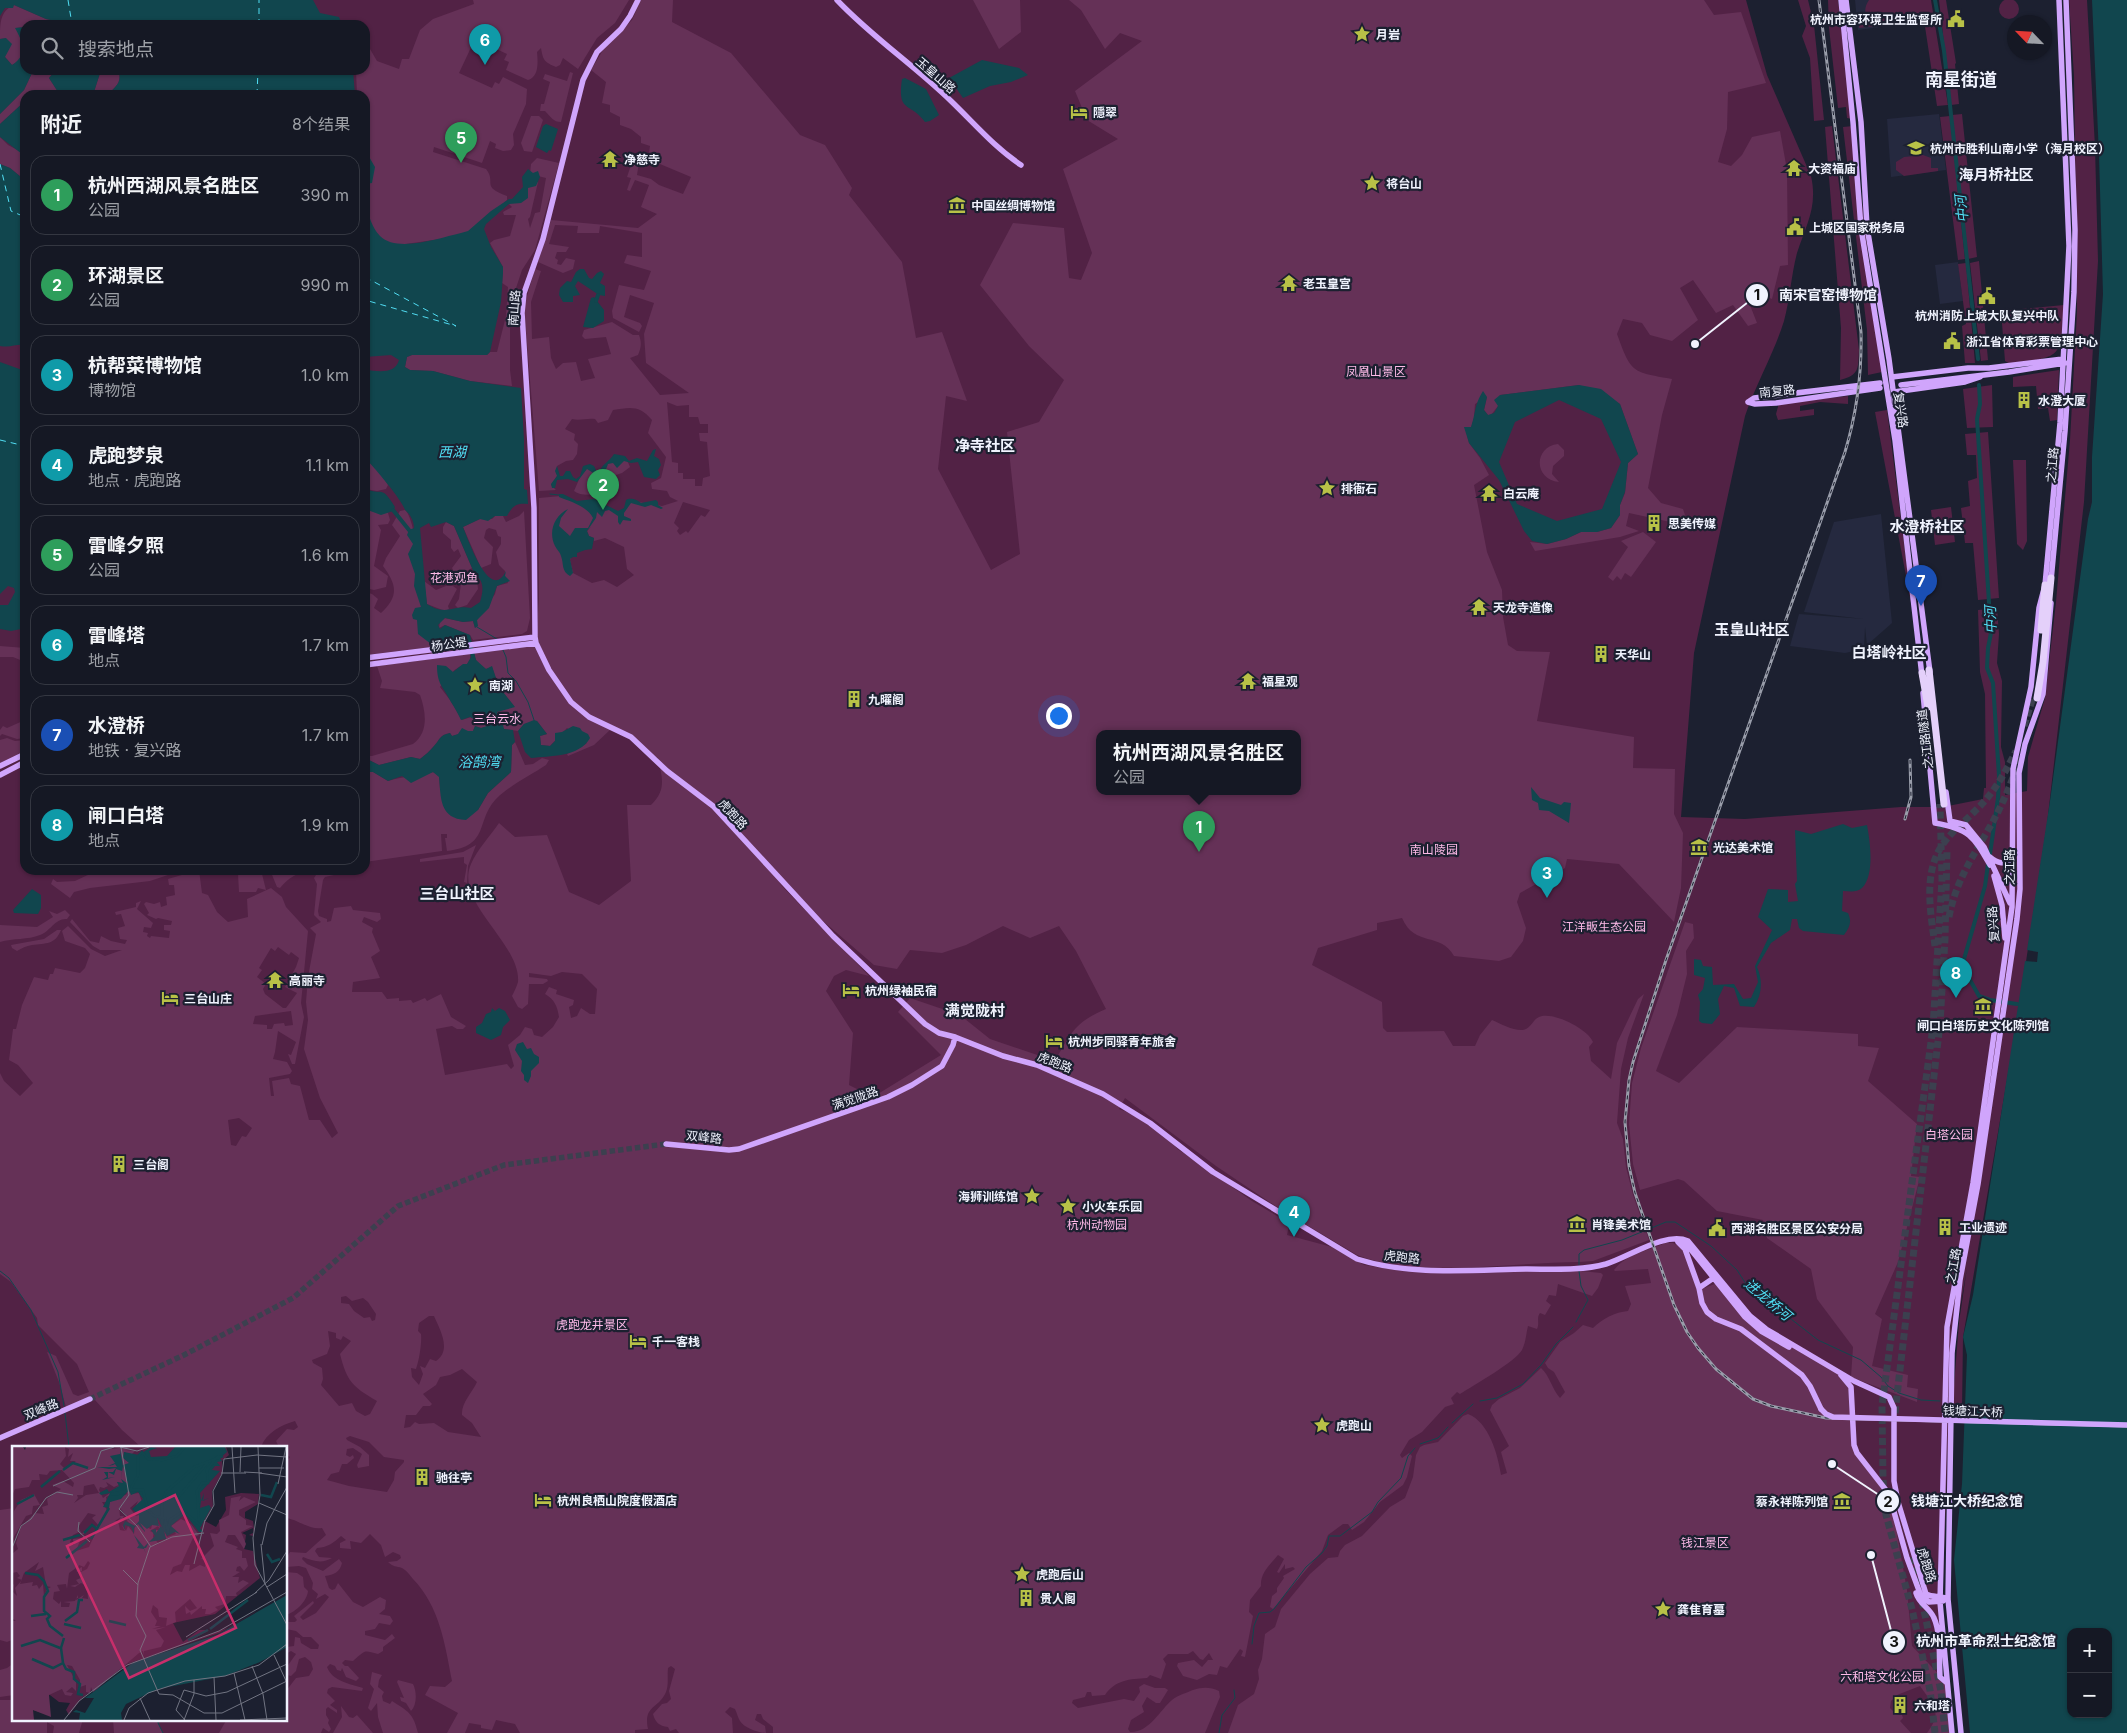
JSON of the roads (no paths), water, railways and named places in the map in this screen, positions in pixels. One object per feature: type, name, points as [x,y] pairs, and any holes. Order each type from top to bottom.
[{"type":"highway","points":[[2045,585],[2035,697],[2043,662],[2052,578]]},
{"type":"highway","name":"之江路隧道","points":[[1922,673],[1942,804],[1929,670]]},
{"type":"main road","name":"南山路","points":[[536,640],[534,495],[522,314],[524,293],[543,239],[583,80],[597,52],[620,29],[630,16],[638,0]]},
{"type":"main road","name":"玉皇山路","points":[[837,0],[868,31],[896,52],[951,101],[982,133],[1021,165]]},
{"type":"main road","name":"复兴路","points":[[1841,0],[1861,228],[1895,440],[1922,673],[1935,823],[1963,830],[1988,854],[1999,889],[2004,918],[2005,958]]},
{"type":"main road","name":"复兴路","points":[[1846,0],[1861,122],[1867,227],[1892,377],[1950,821],[1966,825],[1982,848]]},
{"type":"main road","name":"之江路","points":[[2004,918],[2013,903],[2013,769],[2031,687],[2039,608],[2045,585],[2056,469],[2068,246],[2059,0]]},
{"type":"main road","name":"之江路","points":[[1961,1733],[1948,1599],[1952,1353],[1955,1318],[1978,1184],[2013,903],[2020,773],[2025,744],[2040,705],[2045,681],[2051,619],[2052,578],[2070,363],[2075,230],[2066,0]]},
{"type":"main road","points":[[2062,361],[1986,374],[1900,382],[2036,361],[2062,361],[2070,363]]},
{"type":"main road","points":[[1892,377],[1968,368],[1989,368]]},
{"type":"main road","points":[[1894,392],[1965,382],[1986,374]]},
{"type":"main road","name":"南复路","points":[[1880,385],[1776,403],[1755,404],[1748,402],[1754,398],[1880,385]]},
{"type":"main road","name":"杨公堤","points":[[370,658],[536,640]]},
{"type":"main road","name":"虎跑路","points":[[536,640],[549,670],[571,702],[589,717],[631,737],[667,771],[713,806],[833,936],[925,1024],[939,1033],[955,1037],[1003,1056],[1037,1065],[1103,1094],[1150,1123],[1213,1172],[1357,1259],[1372,1264],[1412,1269],[1588,1268],[1625,1257],[1663,1240],[1675,1240],[1688,1246],[1750,1316],[1766,1329],[1854,1381],[1889,1397],[1894,1408],[1894,1481],[1898,1502],[1923,1588],[1926,1594],[1940,1599]]},
{"type":"main road","name":"杨公堤","points":[[370,664],[471,648]]},
{"type":"main road","points":[[0,766],[20,756]]},
{"type":"main road","points":[[0,775],[20,765]]},
{"type":"main road","points":[[1935,823],[1950,821]]},
{"type":"main road","points":[[1982,848],[1992,866]]},
{"type":"main road","points":[[1988,854],[1993,860],[2000,863],[2007,862],[2012,858]]},
{"type":"main road","name":"复兴路","points":[[1992,866],[2013,903],[2017,919]]},
{"type":"main road","name":"复兴路","points":[[1999,889],[2013,903]]},
{"type":"main road","name":"之江路","points":[[1952,1733],[1940,1599],[1947,1328],[1973,1183],[2001,1002],[2017,919]]},
{"type":"main road","name":"满觉陇路","points":[[739,1149],[888,1097],[912,1085],[942,1066],[955,1037]]},
{"type":"main road","name":"双峰路","points":[[666,1144],[729,1150],[739,1149]]},
{"type":"main road","points":[[1675,1240],[1685,1249],[1699,1289]]},
{"type":"main road","name":"虎跑路","points":[[1716,1277],[1718,1284],[1745,1317],[1761,1330],[1843,1376],[1851,1387],[1854,1445],[1857,1453],[1889,1494],[1921,1596],[1930,1602],[1948,1599]]},
{"type":"main road","points":[[1699,1289],[1716,1277]]},
{"type":"main road","points":[[1699,1289],[1718,1284]]},
{"type":"main road","name":"钱塘江大桥","points":[[1699,1289],[1702,1302],[1712,1316],[1741,1329],[1802,1375],[1810,1386],[1821,1409],[1833,1417],[2127,1426]]},
{"type":"main road","name":"双峰路","points":[[0,1438],[90,1399]]},
{"type":"main road","points":[[1912,1571],[1917,1597],[1935,1619],[1940,1678],[1947,1683]]},
{"type":"water","points":[[0,0],[313,0],[320,13],[339,17],[340,20],[51,20],[14,5],[13,8],[5,8],[0,16]]},
{"type":"water","points":[[2092,0],[2127,0],[2127,1733],[1970,1733],[1954,1560],[1962,1484],[1967,1355],[1963,1337],[1973,1295],[2025,961],[2037,962],[2038,952],[2027,950],[2050,801],[2088,519],[2092,502],[2092,457],[2103,294]]},
{"type":"water","points":[[15,28],[20,28],[20,38]]},
{"type":"water","points":[[6,38],[12,44],[5,57],[12,65],[20,57],[20,75],[31,75],[24,90],[20,90],[20,94],[0,114],[0,39]]},
{"type":"water","points":[[982,60],[1019,68],[1028,75],[1011,82],[990,86],[963,98],[949,78]]},
{"type":"water","points":[[52,75],[99,75],[95,90],[57,90],[49,78]]},
{"type":"water","points":[[119,75],[353,75],[355,90],[113,90],[120,78]]},
{"type":"water","points":[[905,78],[926,89],[939,115],[925,122],[906,106],[901,98],[902,79]]},
{"type":"water","points":[[20,106],[20,152],[0,137],[0,124]]},
{"type":"water","points":[[546,124],[558,129],[551,151],[549,150],[547,153],[536,147],[543,126]]},
{"type":"water","points":[[370,158],[375,167],[372,183],[370,183]]},
{"type":"water","points":[[0,164],[10,168],[20,176],[20,345],[0,346]]},
{"type":"water","name":"西湖","points":[[528,169],[533,173],[538,171],[540,177],[536,186],[528,188],[528,198],[521,203],[509,204],[486,224],[484,229],[491,247],[503,267],[501,302],[490,352],[487,355],[412,355],[407,357],[405,367],[410,370],[433,371],[470,381],[521,388],[524,489],[527,490],[528,504],[516,506],[511,509],[507,516],[495,516],[488,521],[480,519],[463,527],[480,566],[487,575],[493,580],[500,579],[506,571],[505,576],[510,581],[497,586],[489,608],[477,620],[478,626],[475,628],[473,621],[463,622],[445,618],[438,625],[440,629],[445,625],[470,635],[476,660],[486,669],[492,666],[499,687],[515,707],[497,712],[497,721],[503,725],[504,729],[513,730],[515,742],[512,745],[511,772],[488,793],[478,810],[466,820],[457,819],[446,811],[441,799],[439,777],[433,772],[411,783],[402,776],[388,781],[370,772],[370,760],[379,765],[411,757],[420,759],[444,735],[450,733],[452,736],[458,734],[462,728],[473,731],[475,726],[481,728],[490,725],[489,719],[478,714],[474,719],[470,717],[461,720],[441,685],[437,665],[446,666],[453,672],[463,664],[467,664],[471,657],[468,644],[462,640],[431,644],[418,634],[417,620],[413,619],[412,615],[415,608],[421,607],[414,586],[415,574],[408,554],[413,544],[407,535],[409,530],[414,528],[413,523],[403,505],[370,464],[370,370],[390,370],[397,365],[399,360],[391,355],[370,357],[370,218],[377,233],[387,241],[407,244],[430,241],[468,231],[491,211],[512,199],[523,187],[522,177]],"holes":[[[446,522],[454,526],[475,575],[482,584],[482,594],[480,602],[471,608],[440,610],[427,604],[420,528],[429,523],[431,527]]]},
{"type":"water","points":[[584,269],[589,278],[592,279],[601,271],[604,274],[600,283],[605,286],[605,296],[599,295],[578,281],[575,286],[580,295],[573,296],[573,302],[563,302],[559,295],[560,288],[567,281],[571,282],[576,272]]},
{"type":"water","points":[[594,297],[604,310],[604,321],[593,328],[583,327],[591,298]]},
{"type":"water","points":[[0,362],[20,369],[20,629],[11,631],[0,629],[0,605],[8,605],[15,592],[14,588],[8,586],[0,594]]},
{"type":"water","points":[[1579,385],[1601,389],[1620,404],[1638,454],[1628,463],[1625,492],[1620,505],[1620,515],[1611,528],[1597,532],[1581,532],[1566,539],[1547,544],[1532,541],[1524,531],[1499,480],[1469,443],[1464,427],[1471,427],[1483,391],[1487,397],[1484,410],[1488,415],[1494,413],[1498,406],[1494,400],[1500,395]],"holes":[[[1559,400],[1601,419],[1621,462],[1602,509],[1557,521],[1517,504],[1499,462],[1515,422]]]},
{"type":"water","points":[[656,449],[654,456],[659,459],[661,465],[658,470],[660,475],[656,479],[644,477],[638,462],[624,461],[617,468],[613,463],[608,464],[605,472],[598,476],[587,469],[577,482],[568,479],[557,480],[555,488],[552,488],[551,484],[557,476],[555,471],[557,466],[560,476],[563,476],[566,471],[570,471],[576,479],[580,476],[583,466],[590,464],[599,472],[614,454],[625,456],[629,461],[637,458],[647,461],[653,450]]},
{"type":"water","points":[[370,491],[384,493],[395,507],[393,511],[381,515],[370,511]]},
{"type":"water","points":[[559,494],[577,501],[594,499],[618,511],[624,508],[626,500],[630,499],[641,503],[656,500],[658,505],[663,508],[651,505],[645,507],[631,503],[624,516],[631,519],[631,521],[623,520],[620,525],[618,516],[609,510],[605,511],[602,517],[597,512],[596,518],[587,531],[589,536],[594,538],[592,549],[577,553],[577,557],[570,559],[573,573],[570,576],[564,570],[561,555],[553,541],[552,530],[559,516],[568,509],[561,518],[559,526],[570,536],[575,528],[588,528],[593,518],[583,508],[559,497]]},
{"type":"water","points":[[534,720],[537,721],[547,734],[540,736],[541,745],[550,746],[555,741],[555,733],[562,732],[573,726],[580,728],[590,738],[579,749],[572,752],[531,758],[525,752],[518,731],[524,724]]},
{"type":"water","points":[[1531,787],[1540,798],[1561,805],[1564,802],[1571,803],[1569,823],[1549,811],[1539,810],[1538,803],[1532,800]]},
{"type":"water","points":[[1843,824],[1852,828],[1867,825],[1870,858],[1869,875],[1862,888],[1855,891],[1843,891],[1842,911],[1848,913],[1850,922],[1844,935],[1803,931],[1799,928],[1797,919],[1792,919],[1790,930],[1771,943],[1757,967],[1761,987],[1759,998],[1754,1007],[1740,1006],[1734,988],[1724,986],[1718,999],[1720,1014],[1712,1024],[1699,1021],[1700,1002],[1698,995],[1703,989],[1705,978],[1694,975],[1694,959],[1701,960],[1703,966],[1712,967],[1713,985],[1734,984],[1743,999],[1751,998],[1758,982],[1755,966],[1772,930],[1758,917],[1768,889],[1788,890],[1788,902],[1798,901],[1795,884],[1797,881],[1795,830],[1811,834]]},
{"type":"water","points":[[32,889],[41,895],[41,908],[38,914],[14,913],[13,910]]},
{"type":"water","points":[[492,1008],[495,1011],[499,1008],[505,1011],[510,1020],[503,1027],[501,1035],[491,1040],[476,1033],[476,1027],[482,1023],[486,1014],[491,1012]]},
{"type":"water","points":[[523,1042],[527,1049],[531,1048],[534,1054],[539,1057],[539,1063],[531,1071],[528,1083],[524,1080],[524,1075],[521,1071],[522,1061],[515,1050],[517,1044]]},
{"type":"waterway","name":"中河","points":[[1935,0],[1944,51],[1978,359]]},
{"type":"waterway","points":[[596,301],[598,295]]},
{"type":"waterway","name":"中河","points":[[1979,385],[1980,404],[1977,419],[1991,633],[1987,668],[1993,683],[1999,776],[1998,798],[1990,854]]},
{"type":"waterway","points":[[550,494],[559,495]]},
{"type":"waterway","points":[[393,510],[409,530]]},
{"type":"waterway","points":[[477,627],[497,639]]},
{"type":"waterway","points":[[503,650],[508,673],[516,681],[528,702],[534,720]]},
{"type":"waterway","name":"中河","points":[[1988,864],[1985,886],[1964,959],[1965,971],[1979,996],[1990,1000],[2017,1004]]},
{"type":"waterway","name":"进龙桥河","points":[[1579,1265],[1579,1254],[1584,1250],[1622,1240],[1666,1222],[1675,1222],[1711,1246],[1737,1270],[1746,1284],[1818,1340],[1861,1360],[1881,1377],[1888,1386],[1899,1393],[1921,1400],[1940,1401]]},
{"type":"waterway","points":[[0,1271],[9,1278],[31,1310],[58,1372],[64,1406]]},
{"type":"waterway","points":[[1576,1322],[1588,1300],[1581,1286],[1579,1271]]},
{"type":"waterway","points":[[1480,1401],[1497,1398],[1523,1384],[1541,1365],[1556,1344],[1573,1327]]},
{"type":"waterway","points":[[1452,1423],[1473,1404]]},
{"type":"waterway","points":[[65,1413],[69,1446]]},
{"type":"waterway","points":[[1420,1444],[1438,1438],[1448,1427]]},
{"type":"waterway","points":[[1252,1644],[1254,1626],[1259,1613],[1270,1612],[1274,1609],[1306,1567],[1322,1553],[1327,1546],[1329,1536],[1340,1536],[1372,1512],[1378,1502],[1401,1478],[1408,1456],[1415,1448]]},
{"type":"waterway","points":[[1219,1733],[1222,1715],[1235,1698],[1234,1690]]},
{"type":"waterway","points":[[158,1720],[163,1733]]},
{"type":"tunnel","points":[[2024,726],[2033,697]]},
{"type":"tunnel","points":[[1935,946],[1930,895],[1930,882],[1935,858],[1948,837],[1982,804],[1993,790],[2016,751]]},
{"type":"tunnel","points":[[1949,917],[1960,882],[1998,812],[2021,756]]},
{"type":"tunnel","points":[[1935,1733],[1930,1690],[1912,1609],[1886,1515],[1883,1480],[1882,1405],[1933,1027],[1942,879],[1940,804]]},
{"type":"tunnel","points":[[1895,1413],[1940,1024],[1945,939],[1947,851]]},
{"type":"tunnel","points":[[90,1399],[184,1355],[293,1298],[398,1206],[504,1165],[666,1144]]},
{"type":"tunnel","points":[[1913,1557],[1919,1585]]},
{"type":"tunnel","points":[[1922,1601],[1941,1691],[1945,1733]]},
{"type":"railway","points":[[1819,0],[1861,332],[1861,362],[1856,407],[1845,452],[1666,960],[1633,1062],[1629,1080],[1625,1122],[1629,1166],[1635,1193],[1674,1305],[1687,1332],[1716,1369],[1753,1399],[1771,1406],[1826,1418],[2127,1426]]},
{"type":"railway","points":[[1905,819],[1911,797],[1910,760]]},
{"type":"place","name":"杭州市容环境卫生监督所","points":[[1956,19]]},
{"type":"place","name":"月岩","points":[[1362,34]]},
{"type":"place","name":"雷峰塔","points":[[485,65]]},
{"type":"place","name":"隱翠","points":[[1079,112]]},
{"type":"place","name":"杭州市胜利山南小学（海月校区）","points":[[1916,148]]},
{"type":"place","name":"净慈寺","points":[[610,159]]},
{"type":"place","name":"雷峰夕照","points":[[461,163]]},
{"type":"place","name":"大资福庙","points":[[1794,168]]},
{"type":"place","name":"将台山","points":[[1372,183]]},
{"type":"place","name":"中国丝绸博物馆","points":[[957,205]]},
{"type":"place","name":"上城区国家税务局","points":[[1795,227]]},
{"type":"place","name":"老玉皇宫","points":[[1289,283]]},
{"type":"place","name":"杭州消防上城大队复兴中队","points":[[1987,296]]},
{"type":"place","name":"浙江省体育彩票管理中心","points":[[1952,341]]},
{"type":"place","name":"南宋官窑博物馆","points":[[1695,344]]},
{"type":"place","name":"水澄大厦","points":[[2024,400]]},
{"type":"place","name":"排衙石","points":[[1327,488]]},
{"type":"place","name":"白云庵","points":[[1489,493]]},
{"type":"place","name":"环湖景区","points":[[603,510]]},
{"type":"place","name":"思美传媒","points":[[1654,523]]},
{"type":"place","name":"水澄桥","points":[[1921,606]]},
{"type":"place","name":"天龙寺造像","points":[[1479,607]]},
{"type":"place","name":"天华山","points":[[1601,654]]},
{"type":"place","name":"福星观","points":[[1248,681]]},
{"type":"place","name":"南湖","points":[[475,685]]},
{"type":"place","name":"九曜阁","points":[[854,699]]},
{"type":"place","name":"光达美术馆","points":[[1699,847]]},
{"type":"place","name":"杭州西湖风景名胜区","points":[[1199,852]]},
{"type":"place","name":"杭帮菜博物馆","points":[[1547,898]]},
{"type":"place","name":"高丽寺","points":[[275,980]]},
{"type":"place","name":"杭州绿袖民宿","points":[[851,990]]},
{"type":"place","name":"三台山庄","points":[[170,998]]},
{"type":"place","name":"闸口白塔","points":[[1956,998]]},
{"type":"place","name":"闸口白塔历史文化陈列馆","points":[[1983,1006]]},
{"type":"place","name":"杭州步同驿青年旅舍","points":[[1054,1041]]},
{"type":"place","name":"三台阁","points":[[119,1164]]},
{"type":"place","name":"海狮训练馆","points":[[1032,1196]]},
{"type":"place","name":"小火车乐园","points":[[1068,1206]]},
{"type":"place","name":"肖锋美术馆","points":[[1577,1224]]},
{"type":"place","name":"工业遗迹","points":[[1945,1227]]},
{"type":"place","name":"西湖名胜区景区公安分局","points":[[1717,1228]]},
{"type":"place","name":"虎跑梦泉","points":[[1294,1237]]},
{"type":"place","name":"千一客栈","points":[[638,1341]]},
{"type":"place","name":"虎跑山","points":[[1322,1425]]},
{"type":"place","name":"钱塘江大桥纪念馆","points":[[1832,1464]]},
{"type":"place","name":"驰往亭","points":[[422,1477]]},
{"type":"place","name":"杭州良栖山院度假酒店","points":[[543,1500]]},
{"type":"place","name":"蔡永祥陈列馆","points":[[1842,1501]]},
{"type":"place","name":"杭州市革命烈士纪念馆","points":[[1871,1555]]},
{"type":"place","name":"虎跑后山","points":[[1022,1574]]},
{"type":"place","name":"贵人阁","points":[[1026,1598]]},
{"type":"place","name":"龚隹育墓","points":[[1663,1609]]},
{"type":"place","name":"六和塔","points":[[1900,1705]]},
{"type":"district","name":"南星街道","points":[[1961,79]]},
{"type":"district","name":"海月桥社区","points":[[1996,174]]},
{"type":"district","name":"净寺社区","points":[[985,445]]},
{"type":"district","name":"水澄桥社区","points":[[1927,526]]},
{"type":"district","name":"玉皇山社区","points":[[1752,629]]},
{"type":"district","name":"白塔岭社区","points":[[1889,652]]},
{"type":"district","name":"三台山社区","points":[[457,893]]},
{"type":"district","name":"满觉陇村","points":[[975,1010]]},
{"type":"park label","name":"凤凰山景区","points":[[1376,371]]},
{"type":"park label","name":"花港观鱼","points":[[454,577]]},
{"type":"park label","name":"三台云水","points":[[497,718]]},
{"type":"park label","name":"南山陵园","points":[[1434,849]]},
{"type":"park label","name":"江洋畈生态公园","points":[[1604,926]]},
{"type":"park label","name":"白塔公园","points":[[1949,1134]]},
{"type":"park label","name":"杭州动物园","points":[[1097,1224]]},
{"type":"park label","name":"虎跑龙井景区","points":[[592,1324]]},
{"type":"park label","name":"钱江景区","points":[[1705,1542]]},
{"type":"park label","name":"六和塔文化公园","points":[[1882,1676]]},
{"type":"water label","name":"浴鹄湾","points":[[479,761]]}]
